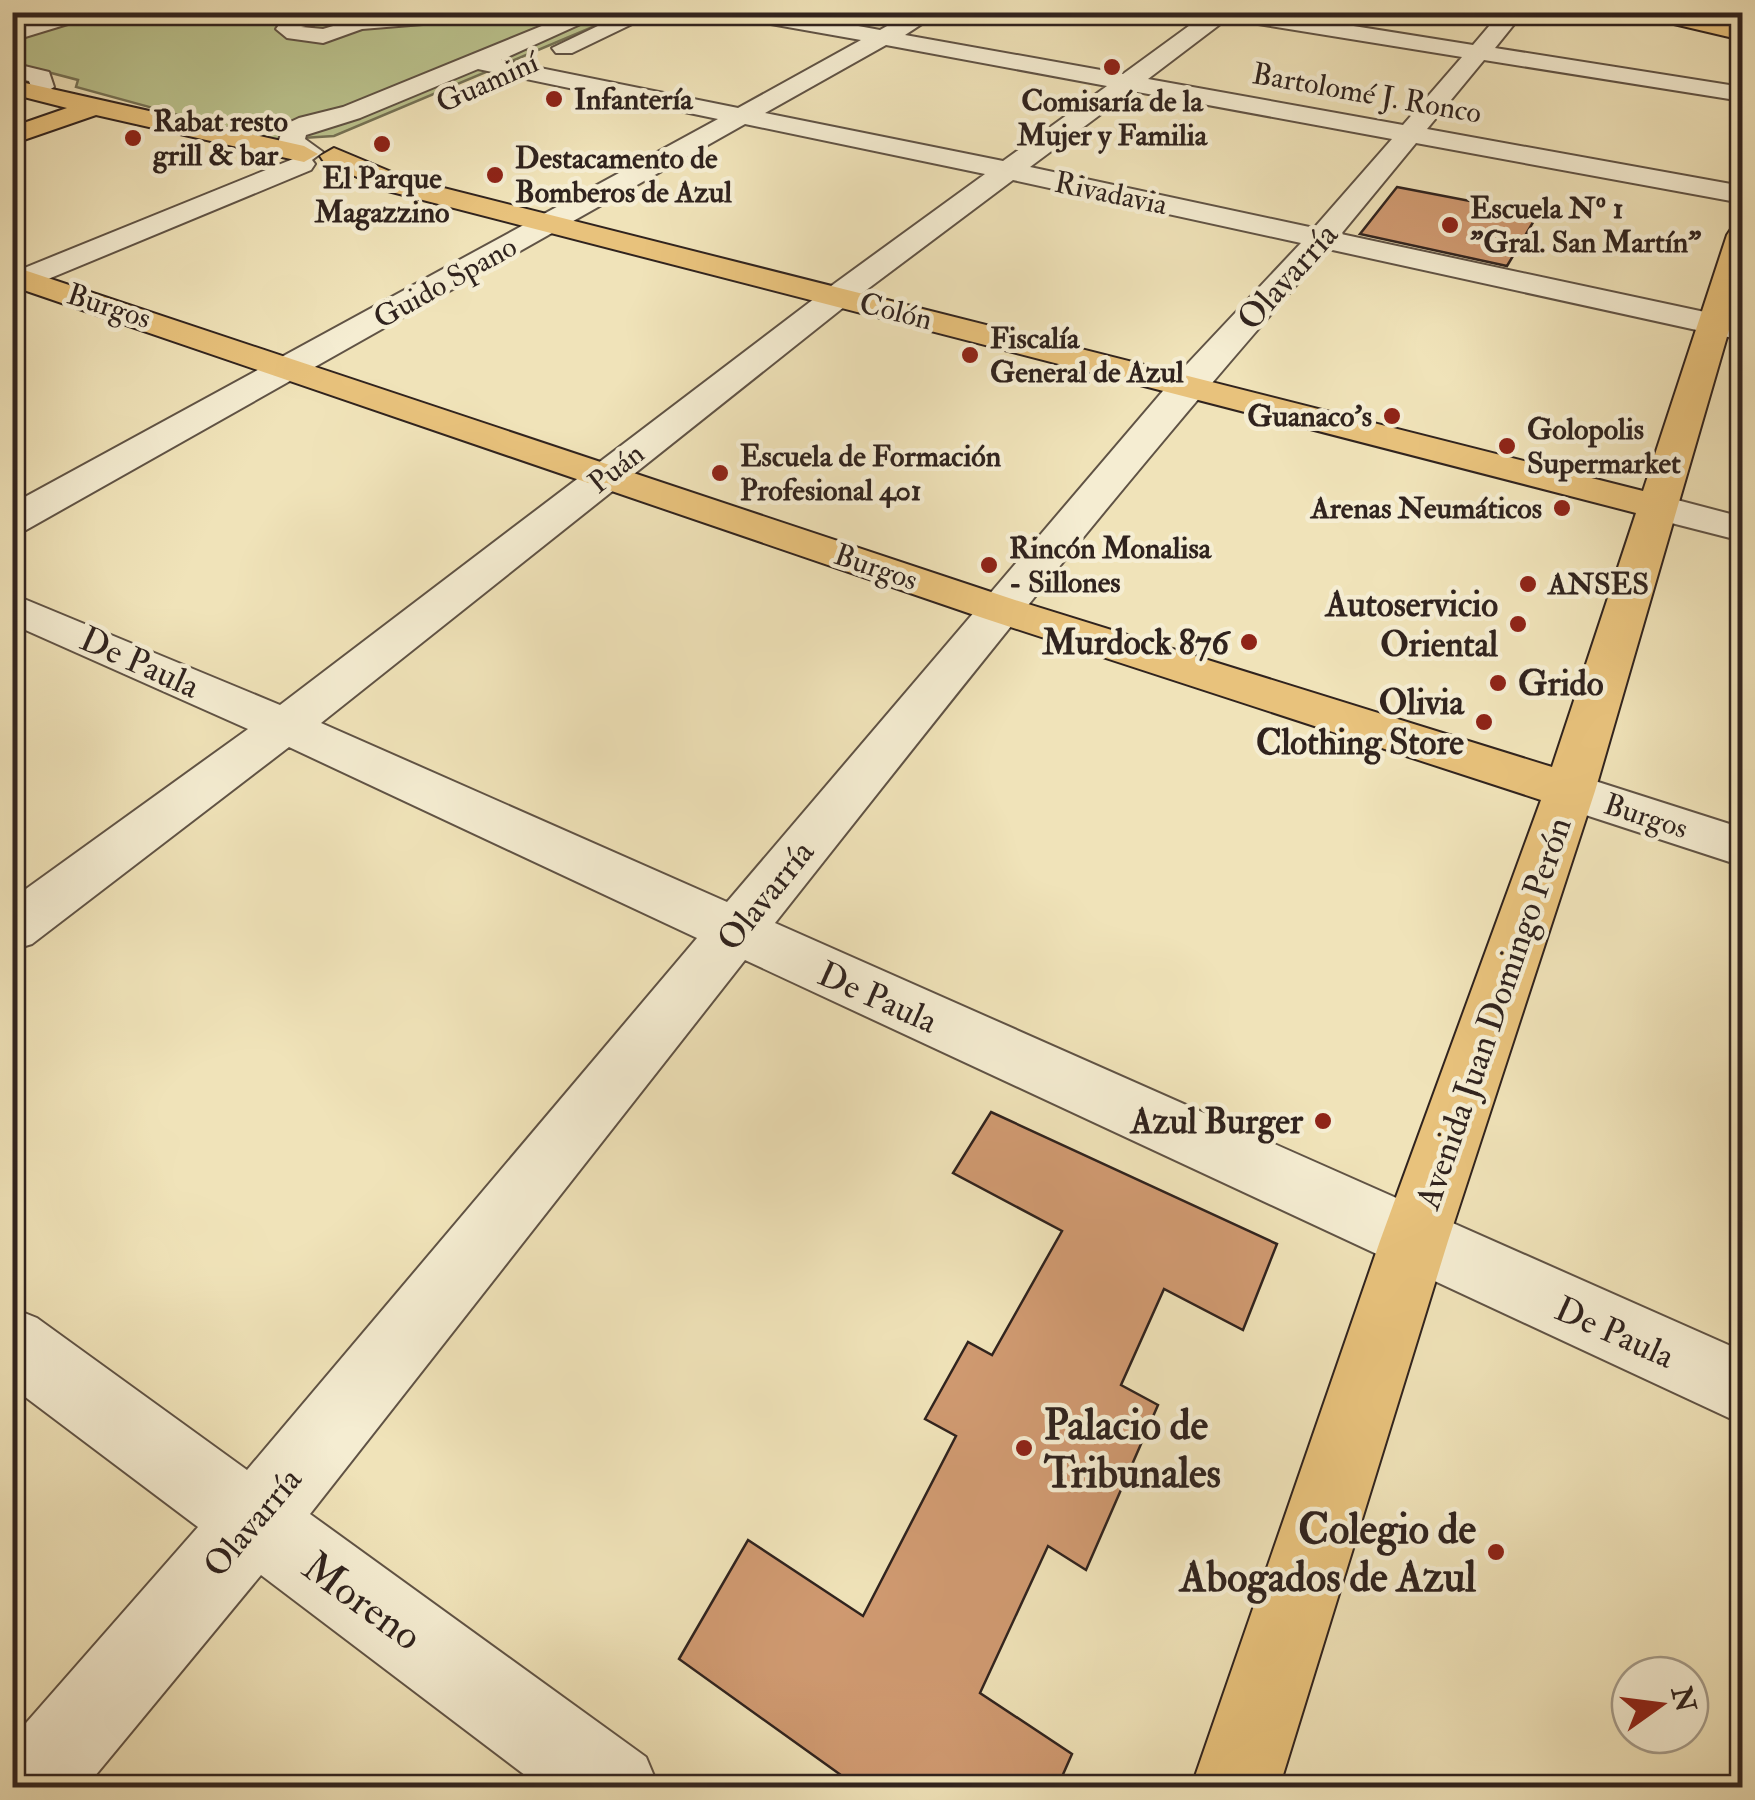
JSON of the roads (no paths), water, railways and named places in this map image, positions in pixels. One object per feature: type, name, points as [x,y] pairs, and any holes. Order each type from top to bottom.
[{"type":"main road","points":[[1652,12],[1742,33]]},
{"type":"main road","points":[[12,83],[42,86],[125,108],[134,114]]},
{"type":"main road","points":[[12,83],[94,107],[134,114]]},
{"type":"main road","points":[[12,136],[94,107]]},
{"type":"main road","name":"Colón","points":[[134,114],[314,157],[398,185],[1658,507]]},
{"type":"main road","name":"Avenida Juan Domingo Perón","points":[[1235,1788],[1414,1242],[1570,791],[1658,507],[1728,327],[1742,235]]},
{"type":"main road","name":"Burgos","points":[[17,279],[294,368],[999,609],[1570,791]]},
{"type":"street","points":[[295,27],[343,16],[356,23],[484,12]]},
{"type":"street","points":[[314,157],[291,143],[290,138],[306,114],[351,113],[596,12]]},
{"type":"street","name":"Guaminí","points":[[414,114],[646,12]]},
{"type":"street","name":"Bartolomé J. Ronco","points":[[743,12],[1742,195]]},
{"type":"street","name":"Guido Spano","points":[[12,520],[294,368],[929,12]]},
{"type":"street","name":"Olavarría","points":[[28,1788],[255,1521],[999,609],[1187,386],[1321,239],[1513,12]]},
{"type":"street","points":[[1222,13],[1742,94]]},
{"type":"street","name":"Puán","points":[[12,928],[285,726],[838,296],[1222,13]]},
{"type":"street","points":[[12,34],[63,18]]},
{"type":"street","name":"Rivadavia","points":[[478,62],[1010,171],[1728,327]]},
{"type":"street","points":[[12,70],[40,77],[42,86]]},
{"type":"street","points":[[17,279],[363,137]]},
{"type":"street","name":"Colón","points":[[1658,507],[1742,529]]},
{"type":"street","name":"De Paula","points":[[12,606],[285,726],[1742,1388]]},
{"type":"street","name":"Burgos","points":[[1570,791],[1742,847]]},
{"type":"street","name":"Moreno","points":[[12,1343],[616,1788]]},
{"type":"place","name":"Comisaría de la Mujer y Familia","points":[[1112,67]]},
{"type":"place","name":"Infantería","points":[[554,99]]},
{"type":"place","name":"Rabat resto grill & bar","points":[[133,138]]},
{"type":"place","name":"El Parque Magazzino","points":[[382,144]]},
{"type":"place","name":"Destacamento de Bomberos de Azul","points":[[495,175]]},
{"type":"place","name":"Escuela Nº 1 \"Gral. San Martín\"","points":[[1450,225]]},
{"type":"place","name":"Fiscalía General de Azul","points":[[970,355]]},
{"type":"place","name":"Guanaco's","points":[[1392,416]]},
{"type":"place","name":"Golopolis Supermarket","points":[[1507,446]]},
{"type":"place","name":"Escuela de Formación Profesional 401","points":[[720,473]]},
{"type":"place","name":"Arenas Neumáticos","points":[[1562,508]]},
{"type":"place","name":"Rincón Monalisa - Sillones","points":[[989,565]]},
{"type":"place","name":"ANSES","points":[[1528,584]]},
{"type":"place","name":"Autoservicio Oriental","points":[[1518,624]]},
{"type":"place","name":"Murdock 876","points":[[1249,642]]},
{"type":"place","name":"Grido","points":[[1498,683]]},
{"type":"place","name":"Olivia Clothing Store","points":[[1484,722]]},
{"type":"place","name":"Azul Burger","points":[[1323,1121]]},
{"type":"place","name":"Palacio de Tribunales","points":[[1024,1448]]},
{"type":"place","name":"Colegio de Abogados de Azul","points":[[1496,1552]]}]
